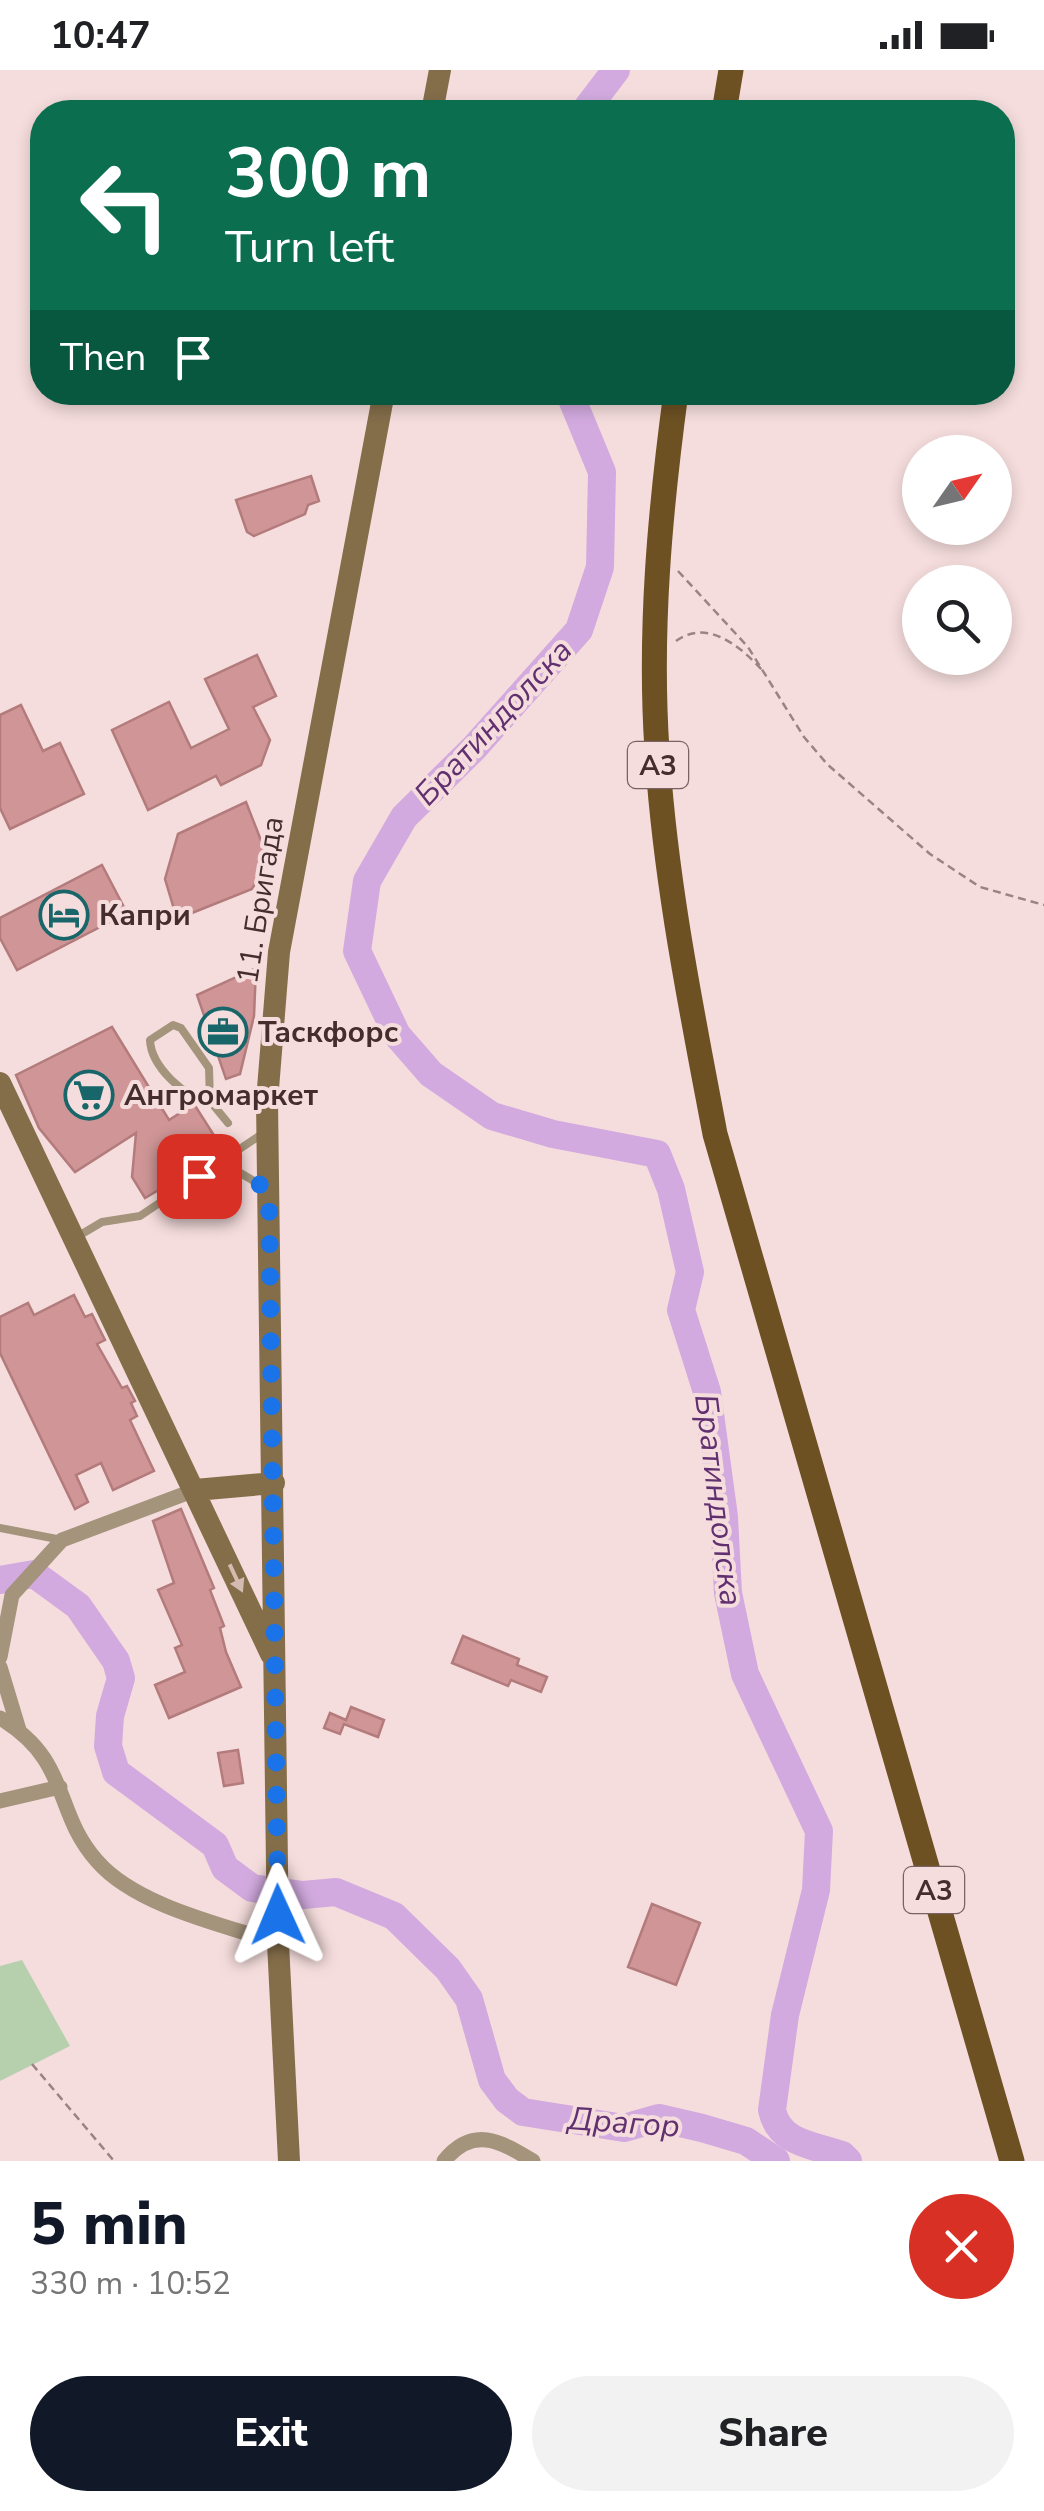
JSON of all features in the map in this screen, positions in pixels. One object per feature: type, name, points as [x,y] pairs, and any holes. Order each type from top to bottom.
[{"type":"main road","points":[[434,100],[440,70]]},
{"type":"main road","points":[[726,100],[731,70]]},
{"type":"main road","name":"11. Бригада","points":[[289,2161],[278,1943],[267,1130],[278,952],[382,405]]},
{"type":"main road","name":"A3","points":[[675,405],[654,608],[656,731],[668,865],[690,1006],[731,1191],[858,1618],[1012,2161]]},
{"type":"main road","name":"11. Бригада","points":[[0,1083],[276,1666]]},
{"type":"main road","points":[[195,1490],[274,1483]]},
{"type":"street","points":[[0,1657],[12,1595],[62,1540],[195,1490]]},
{"type":"street","points":[[0,1667],[19,1730]]},
{"type":"street","points":[[0,1718],[19,1730],[49,1760],[83,1839],[110,1874],[170,1907],[278,1943]]},
{"type":"street","points":[[0,1801],[60,1787]]},
{"type":"street","points":[[444,2161],[462,2144],[482,2136],[498,2140],[533,2161]]},
{"type":"lane","points":[[210,1101],[195,1100],[184,1092],[150,1050],[150,1040],[157,1032],[173,1025],[181,1028],[209,1068],[210,1101],[228,1123]]},
{"type":"lane","points":[[75,1238],[102,1222],[140,1216],[267,1130]]},
{"type":"lane","points":[[199,1176],[237,1171],[269,1190]]},
{"type":"lane","points":[[0,1528],[62,1540]]},
{"type":"path","points":[[676,568],[696,596],[748,647],[794,723],[827,764],[930,854],[980,887],[1044,904]]},
{"type":"path","points":[[667,649],[682,636],[703,632],[725,638],[770,679]]},
{"type":"path","points":[[32,2064],[114,2161]]},
{"type":"green space","points":[[22,1960],[70,2046],[0,2081],[0,1966]]},
{"type":"building","points":[[311,476],[319,501],[308,505],[305,514],[254,536],[247,532],[236,500]]},
{"type":"building","points":[[257,655],[276,696],[253,707],[270,740],[261,765],[221,785],[216,776],[148,810],[112,730],[169,702],[191,748],[229,729],[205,679]]},
{"type":"building","points":[[21,705],[43,751],[60,743],[84,794],[10,829],[0,808],[0,715]]},
{"type":"building","points":[[246,802],[269,861],[252,889],[177,919],[165,879],[178,834]]},
{"type":"building","name":"Капри","points":[[102,865],[127,913],[17,970],[0,938],[0,918]]},
{"type":"building","points":[[256,968],[254,1016],[240,1074],[226,1079],[197,995]]},
{"type":"building","name":"Ангромаркет","points":[[112,1027],[169,1120],[194,1104],[224,1151],[145,1198],[132,1177],[136,1133],[75,1172],[39,1128],[16,1075]]},
{"type":"building","points":[[74,1295],[85,1317],[92,1314],[105,1340],[97,1344],[122,1388],[127,1386],[135,1401],[131,1403],[137,1416],[130,1420],[154,1471],[113,1490],[101,1463],[76,1475],[88,1502],[75,1509],[0,1353],[0,1317],[28,1303],[34,1315]]},
{"type":"building","points":[[181,1509],[214,1588],[210,1590],[224,1626],[220,1628],[226,1652],[241,1687],[169,1718],[155,1685],[185,1672],[175,1648],[182,1645],[158,1590],[174,1583],[153,1521]]},
{"type":"building","points":[[463,1636],[519,1659],[517,1665],[547,1677],[541,1692],[511,1680],[508,1686],[452,1663]]},
{"type":"building","points":[[351,1707],[384,1720],[378,1737],[344,1724],[340,1734],[324,1728],[330,1713],[346,1720]]},
{"type":"building","points":[[238,1750],[243,1783],[224,1786],[218,1753]]},
{"type":"building","points":[[652,1904],[700,1923],[676,1985],[628,1967]]},
{"type":"waterway","name":"Братиндолска","points":[[593,100],[616,70]]},
{"type":"waterway","name":"Братиндолска","points":[[574,405],[602,472],[600,567],[579,630],[474,748],[404,817],[367,881],[357,951],[397,1035],[431,1074],[492,1116],[553,1134],[657,1154],[671,1189],[690,1272],[681,1310],[707,1392],[724,1517],[728,1593],[745,1674],[819,1831],[816,1890],[785,2015],[772,2110],[790,2137],[842,2155],[848,2161]]},
{"type":"waterway","name":"Драгор","points":[[0,1580],[34,1574],[78,1606],[116,1661],[121,1678],[110,1716],[108,1746],[116,1772],[215,1845],[225,1868],[252,1888],[303,1895],[336,1892],[394,1916],[448,1969],[469,1999],[492,2080],[507,2100],[523,2112],[624,2128],[659,2118],[746,2141],[776,2161]]},
{"type":"place","name":"Капри","points":[[64,915]]},
{"type":"place","name":"Таскфорс","points":[[223,1032]]},
{"type":"place","name":"Ангромаркет","points":[[89,1095]]},
{"type":"route","points":[[199,1176],[237,1171],[269,1190],[278,1915]]}]
